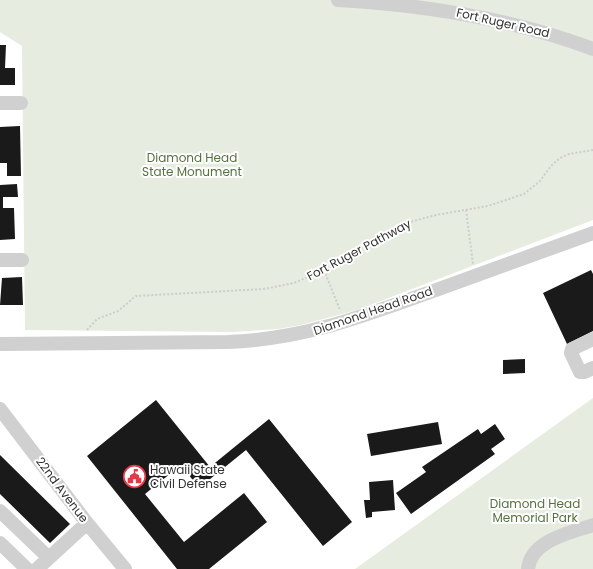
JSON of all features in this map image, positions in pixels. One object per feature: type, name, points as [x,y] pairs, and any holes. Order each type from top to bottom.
[{"type":"street","name":"Fort Ruger Road","points":[[338,0],[376,1],[490,18],[551,34],[593,49]]},
{"type":"street","points":[[0,103],[21,103]]},
{"type":"street","name":"Diamond Head Road","points":[[0,344],[228,342],[274,339],[337,325],[593,234]]},
{"type":"street","points":[[0,260],[22,260]]},
{"type":"street","points":[[593,339],[572,349],[571,352],[580,372],[593,368]]},
{"type":"street","name":"22nd Avenue","points":[[0,409],[87,523],[125,569]]},
{"type":"street","points":[[0,511],[49,558]]},
{"type":"street","points":[[37,569],[87,523]]},
{"type":"street","points":[[528,569],[529,561],[543,544],[593,524]]},
{"type":"street","points":[[0,543],[27,569]]},
{"type":"path","name":"Fort Ruger Pathway","points":[[85,332],[97,319],[118,311],[136,296],[264,289],[294,282],[324,270],[410,222],[436,215],[503,202],[524,194],[540,182],[551,166],[560,158],[569,154],[593,150]]},
{"type":"path","points":[[466,210],[475,276]]},
{"type":"path","points":[[324,270],[339,306]]},
{"type":"green space","name":"Diamond Head State Monument","points":[[0,0],[593,0],[593,220],[357,310],[301,325],[278,329],[233,332],[25,330],[22,46],[0,32]]},
{"type":"green space","name":"Diamond Head Memorial Park","points":[[593,398],[593,569],[355,569]]},
{"type":"building","points":[[0,45],[6,45],[5,68],[15,68],[15,85],[0,85]]},
{"type":"building","points":[[20,126],[21,176],[7,176],[7,163],[0,163],[0,127]]},
{"type":"building","points":[[17,184],[18,197],[3,197],[3,208],[14,208],[15,239],[0,240],[0,185]]},
{"type":"building","points":[[591,270],[593,274],[593,331],[567,344],[543,293]]},
{"type":"building","points":[[22,277],[23,305],[0,305],[2,278]]},
{"type":"building","points":[[525,359],[525,373],[503,374],[503,360]]},
{"type":"building","name":"Hawaii State Civil Defense","points":[[156,400],[210,467],[269,419],[352,522],[323,546],[246,450],[199,488],[181,465],[145,494],[184,542],[244,493],[267,522],[209,569],[177,569],[87,456]]},
{"type":"building","points":[[438,422],[442,444],[371,456],[367,434]]},
{"type":"building","points":[[495,424],[505,439],[491,449],[495,454],[411,514],[396,493],[426,472],[422,467],[478,429],[481,434]]},
{"type":"building","points":[[0,455],[70,524],[50,543],[0,494]]},
{"type":"building","points":[[393,480],[395,510],[372,512],[372,517],[366,518],[364,500],[370,500],[369,482]]},
{"type":"place","name":"Hawaii State Civil Defense","points":[[135,477]]}]
